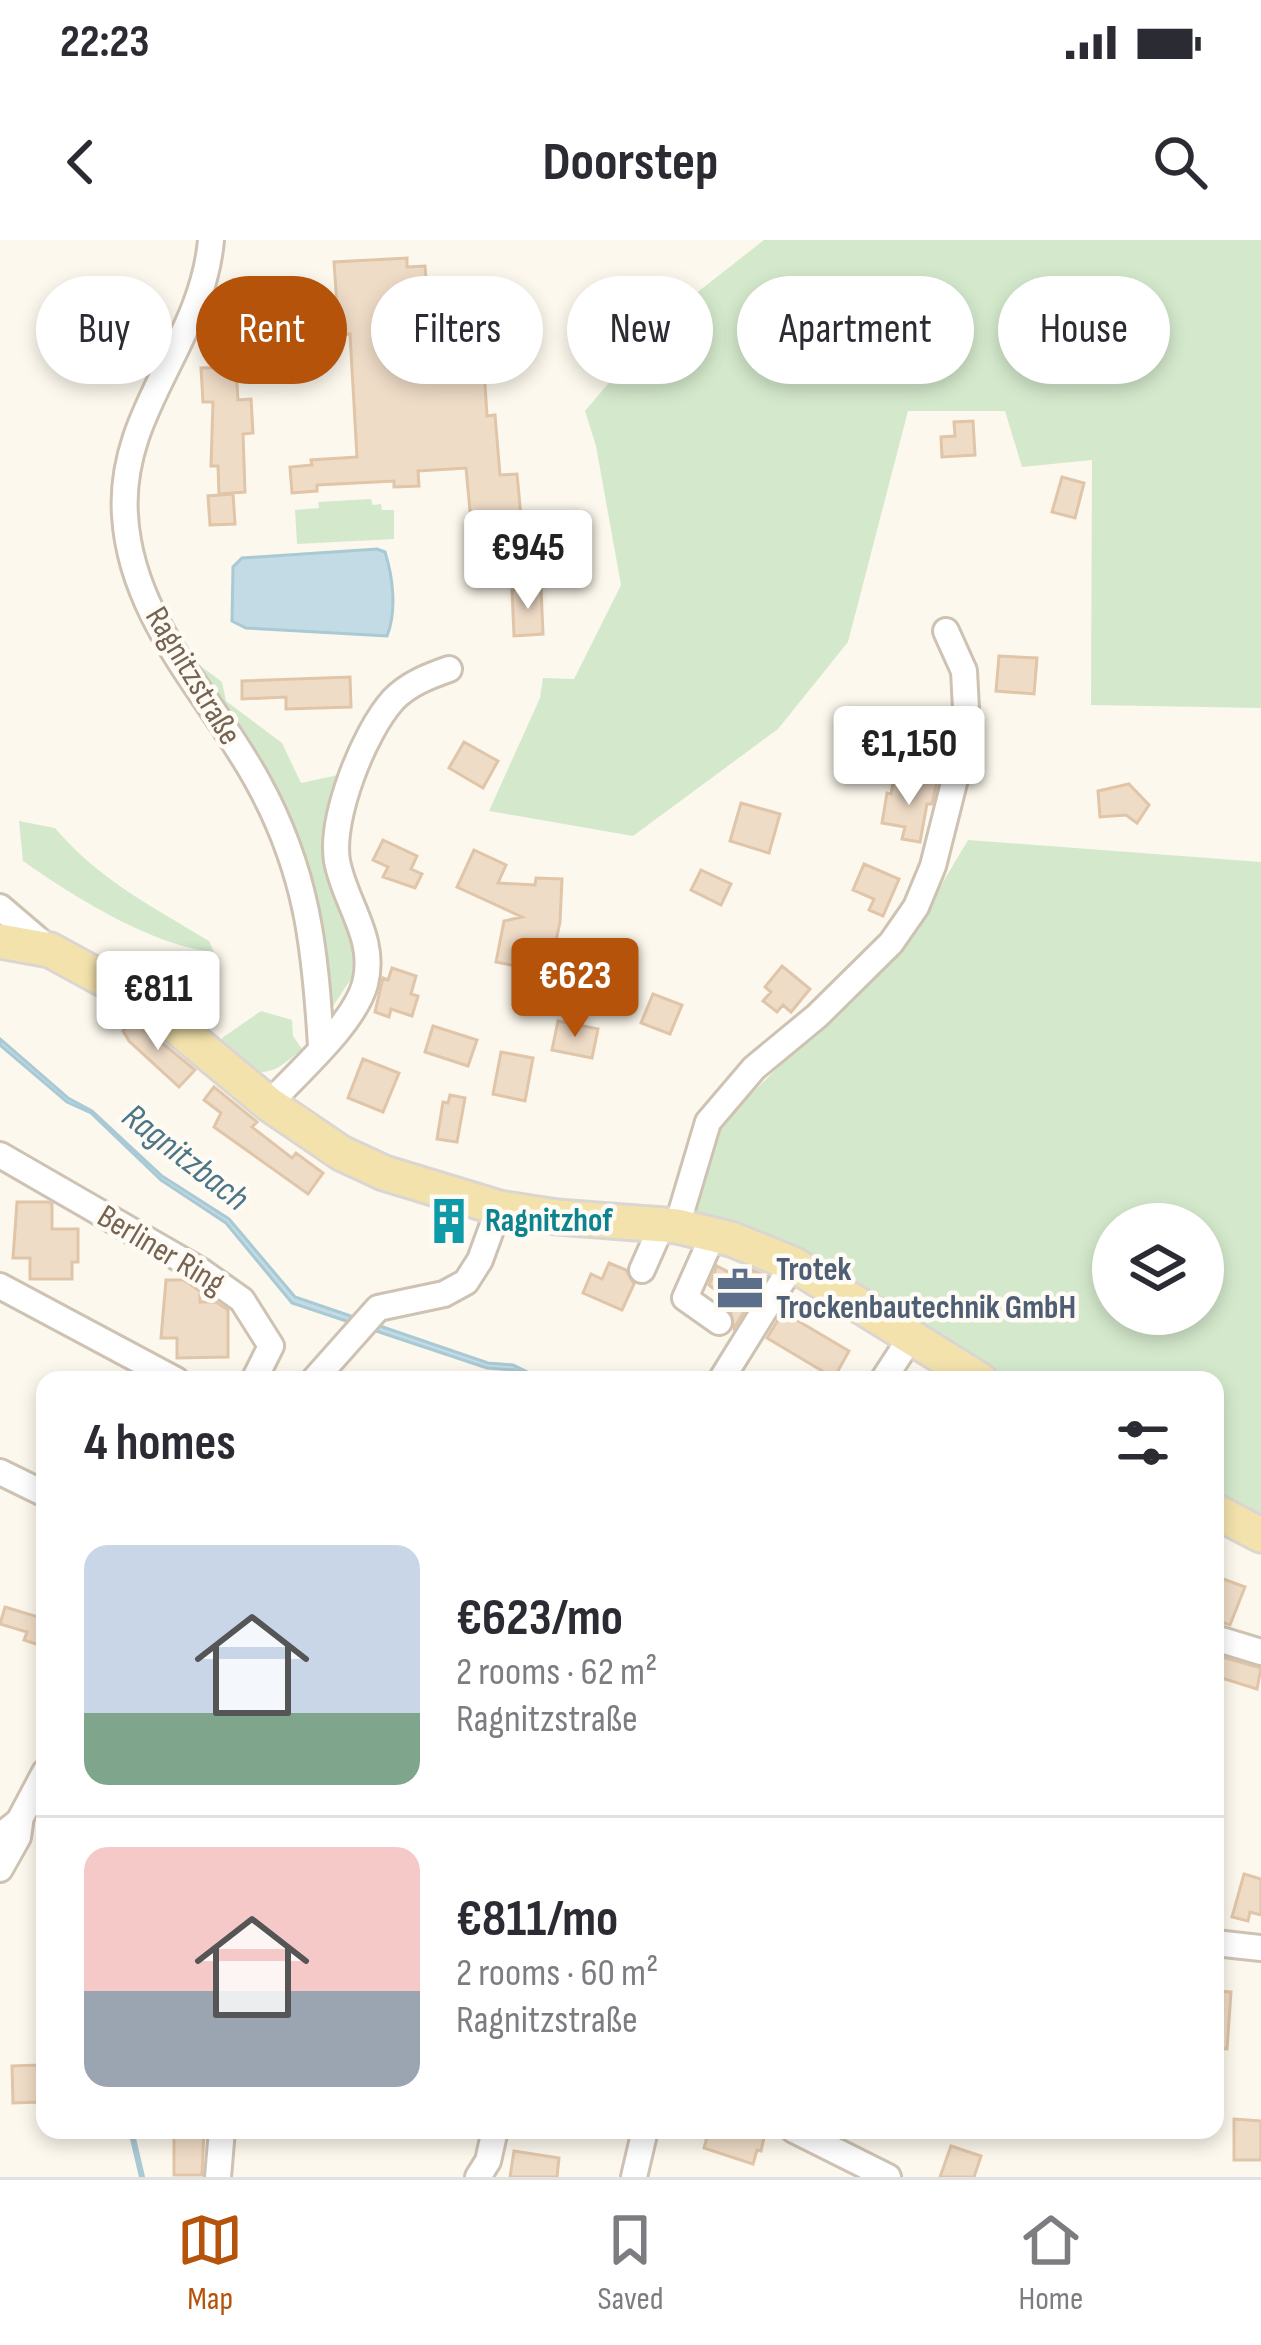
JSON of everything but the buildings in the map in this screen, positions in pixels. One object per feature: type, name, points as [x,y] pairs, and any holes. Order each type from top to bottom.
[{"type":"main road","points":[[0,941],[50,950],[149,1004],[269,1104],[341,1153],[384,1173],[499,1208],[713,1235],[793,1264],[965,1371]]},
{"type":"main road","points":[[1224,1516],[1261,1535]]},
{"type":"street","name":"Ragnitzstraße","points":[[211,240],[208,272],[184,339],[149,400],[129,454],[124,510],[128,543],[135,575],[162,634],[257,779],[286,838],[306,899],[321,1046]]},
{"type":"street","points":[[642,1270],[668,1230],[708,1123],[754,1068],[818,1016],[891,943],[916,908],[933,866],[966,709],[964,671],[946,631]]},
{"type":"street","points":[[269,1104],[358,1005],[367,978],[367,945],[336,858],[337,834],[356,766],[394,698],[448,669]]},
{"type":"street","points":[[0,908],[50,950]]},
{"type":"street","name":"Berliner Ring","points":[[0,1154],[201,1271],[242,1300],[271,1346],[258,1371]]},
{"type":"street","points":[[322,1371],[378,1308],[444,1294],[466,1282],[480,1260],[499,1208]]},
{"type":"street","points":[[713,1235],[685,1298],[719,1322]]},
{"type":"street","points":[[727,1371],[793,1264]]},
{"type":"street","points":[[0,1286],[159,1371]]},
{"type":"street","points":[[889,1371],[910,1337]]},
{"type":"street","points":[[0,1472],[36,1490]]},
{"type":"street","points":[[1224,1641],[1261,1652]]},
{"type":"street","points":[[0,1836],[20,1819],[36,1789]]},
{"type":"street","points":[[0,1869],[18,1837],[20,1819]]},
{"type":"street","points":[[1224,1944],[1261,1948]]},
{"type":"street","points":[[218,2177],[221,2139]]},
{"type":"street","points":[[478,2177],[493,2139]]},
{"type":"street","points":[[634,2177],[643,2139]]},
{"type":"street","points":[[814,2139],[888,2177]]},
{"type":"green space","points":[[764,240],[1261,240],[1261,708],[1091,705],[1092,460],[1022,467],[1005,411],[908,411],[848,642],[778,729],[633,836],[489,811],[540,698],[543,678],[574,679],[621,585],[596,446],[585,411],[608,384],[713,384],[713,280]]},
{"type":"green space","points":[[371,499],[382,510],[394,510],[394,539],[297,544],[295,510],[319,508],[318,502]]},
{"type":"green space","points":[[202,667],[222,682],[226,701],[282,743],[301,783],[338,775],[325,827],[324,866],[357,970],[327,1015],[311,892],[295,827]]},
{"type":"green space","points":[[19,821],[55,828],[108,877],[209,941],[214,952],[140,930],[43,875],[23,861]]},
{"type":"green space","points":[[968,840],[1261,862],[1261,1521],[1224,1502],[1224,1371],[991,1371],[822,1260],[691,1211],[713,1132],[912,934]]},
{"type":"green space","points":[[261,1011],[292,1020],[293,1036],[302,1049],[278,1068],[260,1072],[221,1045],[222,1038]]},
{"type":"water","points":[[385,552],[392,583],[387,636],[246,628],[232,621],[233,567],[242,558]]},
{"type":"water","name":"Ragnitzbach","points":[[0,1039],[68,1098],[92,1111],[162,1176],[229,1219],[295,1297],[488,1363],[525,1371],[487,1368],[292,1303],[226,1223],[161,1180],[91,1113],[67,1102],[0,1045]]},
{"type":"waterway","points":[[133,2139],[142,2177]]},
{"type":"place","name":"Ragnitzhof","points":[[449,1221]]},
{"type":"place","name":"Trotek Trockenbautechnik GmbH","points":[[740,1289]]}]
